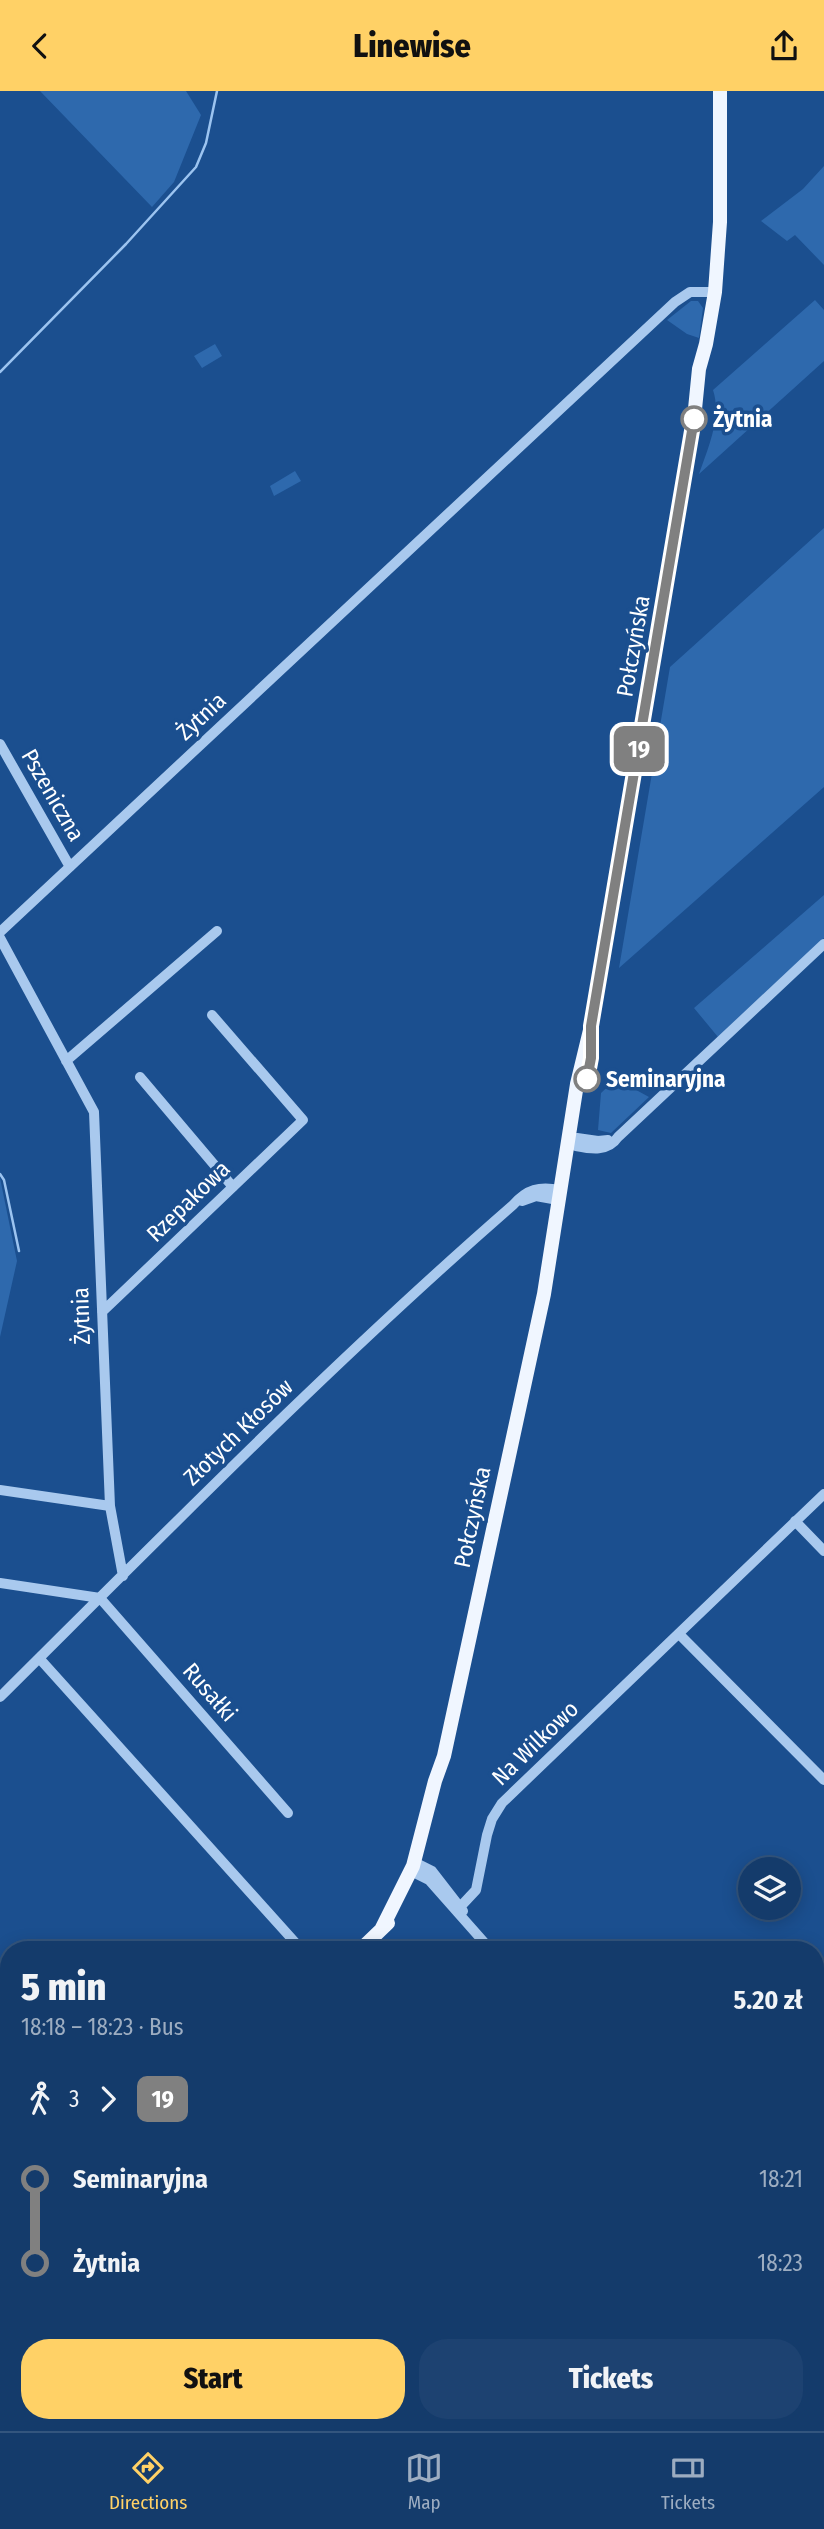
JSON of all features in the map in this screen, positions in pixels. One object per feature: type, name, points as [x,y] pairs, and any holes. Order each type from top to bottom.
[{"type":"main road","name":"Połczyńska","points":[[369,1941],[382,1928],[417,1868],[435,1781],[444,1756],[545,1289],[573,1141],[582,1057],[591,1026],[698,397],[699,369],[715,292],[720,231],[720,91]]},
{"type":"street","name":"Żytnia","points":[[0,932],[675,302],[690,292],[715,292]]},
{"type":"street","name":"Pszeniczna","points":[[0,744],[70,867]]},
{"type":"street","points":[[66,1061],[217,931]]},
{"type":"street","name":"Żytnia","points":[[0,938],[94,1112],[110,1506],[123,1576]]},
{"type":"street","points":[[573,1141],[601,1141],[618,1137],[824,944]]},
{"type":"street","name":"Rzepakowa","points":[[102,1312],[303,1120],[212,1015]]},
{"type":"street","points":[[140,1077],[233,1187]]},
{"type":"street","name":"Złotych Kłosów","points":[[0,1697],[230,1466],[521,1196],[538,1188],[561,1196]]},
{"type":"street","points":[[0,1490],[110,1506]]},
{"type":"street","name":"Na Wilkowo","points":[[461,1906],[476,1890],[487,1835],[492,1819],[502,1803],[824,1494]]},
{"type":"street","points":[[795,1521],[824,1551]]},
{"type":"street","points":[[0,1583],[100,1598]]},
{"type":"street","name":"Rusałki","points":[[100,1598],[288,1813]]},
{"type":"street","points":[[679,1634],[824,1780]]},
{"type":"street","points":[[39,1658],[294,1941]]},
{"type":"street","points":[[417,1868],[432,1871],[461,1906],[469,1923]]},
{"type":"street","points":[[417,1868],[484,1941]]},
{"type":"shaded area","points":[[40,91],[186,91],[201,115],[174,182],[152,207]]},
{"type":"shaded area","points":[[824,166],[824,265],[795,235],[787,241],[761,221],[803,189]]},
{"type":"shaded area","points":[[815,300],[824,310],[824,361],[699,474],[715,422],[713,390]]},
{"type":"shaded area","points":[[691,301],[698,301],[703,308],[699,338],[687,334],[667,320]]},
{"type":"shaded area","points":[[215,344],[222,356],[202,368],[194,356]]},
{"type":"shaded area","points":[[295,471],[301,481],[274,496],[270,486]]},
{"type":"shaded area","points":[[824,528],[824,787],[619,968],[670,667]]},
{"type":"shaded area","points":[[824,895],[824,938],[718,1037],[694,1008]]},
{"type":"shaded area","points":[[616,1079],[649,1097],[611,1133],[598,1130],[601,1093]]},
{"type":"shaded area","points":[[0,1178],[17,1261],[0,1337]]},
{"type":"waterway","points":[[0,372],[126,244],[196,167],[206,143],[217,91]]},
{"type":"waterway","points":[[0,1174],[4,1180],[19,1251]]},
{"type":"bus line","name":"19","points":[[587,1079],[591,1058],[591,1026],[694,419]]},
{"type":"place","name":"Żytnia","points":[[694,419]]},
{"type":"place","name":"Seminaryjna","points":[[587,1079]]}]
